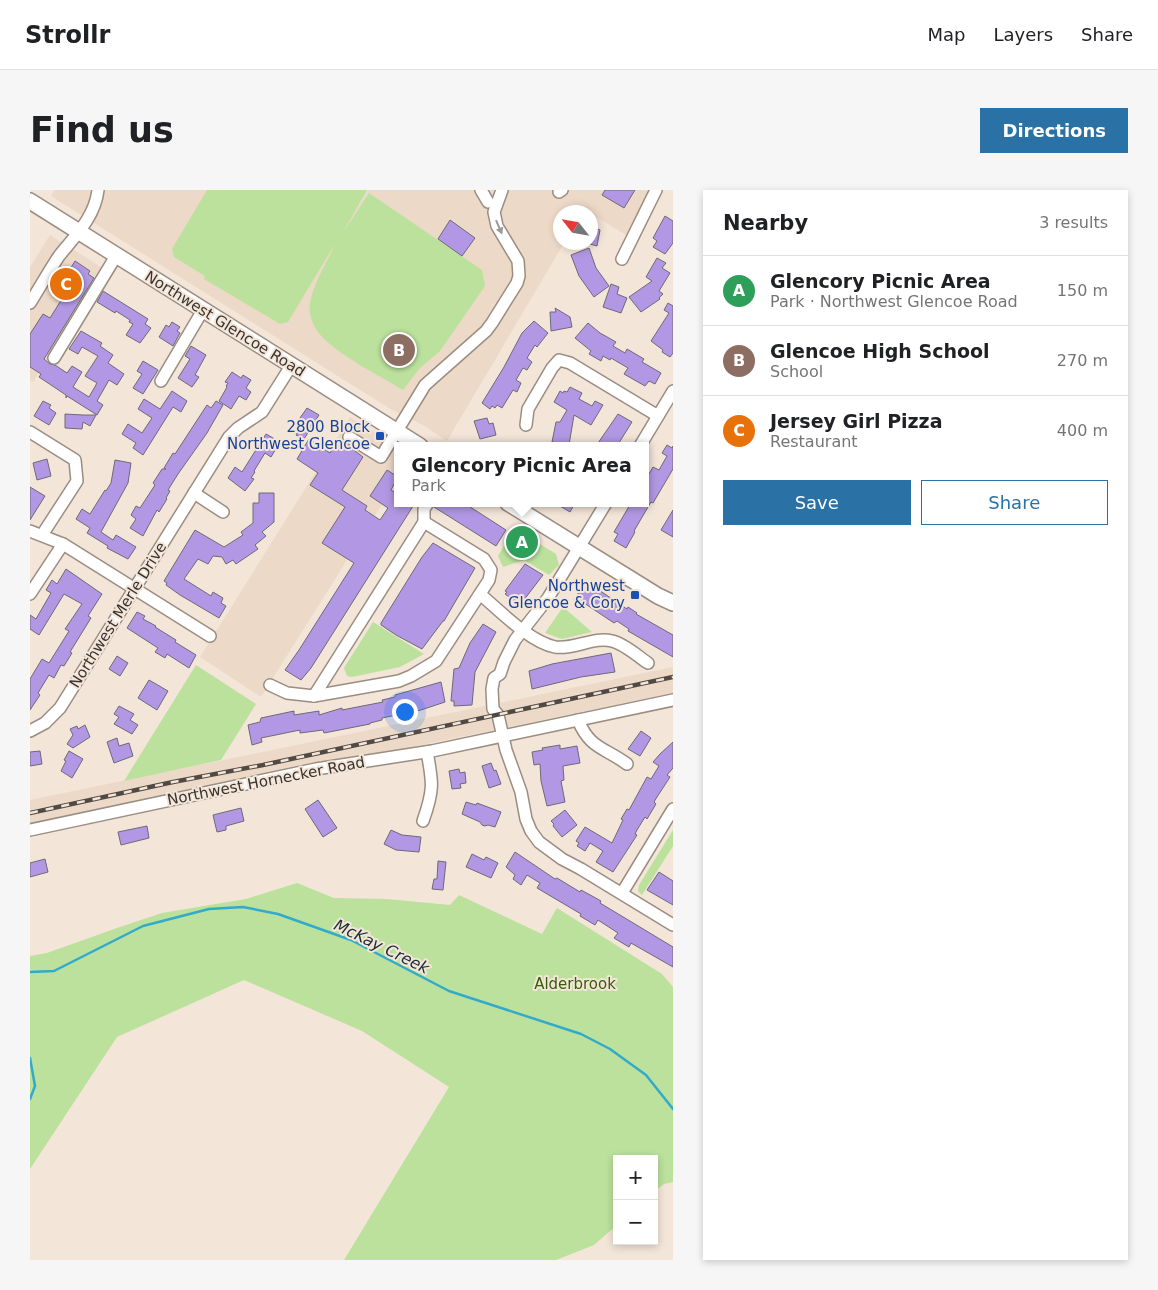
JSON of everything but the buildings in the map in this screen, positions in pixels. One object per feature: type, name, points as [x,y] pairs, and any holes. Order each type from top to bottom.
[{"type":"main road","name":"Northwest Glencoe Road","points":[[30,201],[413,442]]},
{"type":"main road","points":[[514,507],[658,596],[673,603]]},
{"type":"street","points":[[30,303],[59,257],[79,232],[96,205],[98,190]]},
{"type":"street","points":[[481,190],[488,202]]},
{"type":"street","points":[[349,437],[381,457],[425,385],[478,338],[492,323],[517,283],[519,276],[518,261],[497,226],[494,212],[502,190]]},
{"type":"street","points":[[622,259],[656,190]]},
{"type":"street","points":[[54,358],[116,256]]},
{"type":"street","points":[[162,380],[203,310]]},
{"type":"street","points":[[526,425],[528,409],[552,368],[559,360],[570,362],[658,416]]},
{"type":"street","name":"Northwest Merle Drive","points":[[32,730],[46,723],[60,708],[229,437],[238,428],[262,412],[291,366]]},
{"type":"street","points":[[642,442],[673,391]]},
{"type":"street","points":[[30,432],[75,460],[78,481],[42,535]]},
{"type":"street","points":[[194,493],[223,512]]},
{"type":"street","points":[[314,696],[424,522],[425,507]]},
{"type":"street","points":[[604,507],[544,605],[507,654],[500,674],[494,678],[492,689],[493,709],[498,715],[502,736],[521,792],[526,819],[531,831],[539,842],[562,859],[581,868],[673,926]]},
{"type":"street","points":[[270,685],[288,693],[314,696],[399,681],[433,663],[489,580],[491,570],[484,559],[424,522]]},
{"type":"street","points":[[30,531],[62,544],[210,636]]},
{"type":"street","points":[[30,594],[62,544]]},
{"type":"street","points":[[480,594],[541,642],[556,647],[567,647],[605,640],[614,641],[648,662]]},
{"type":"street","name":"Northwest Hornecker Road","points":[[30,830],[316,769],[427,752],[673,700]]},
{"type":"street","points":[[578,720],[590,741],[627,764]]},
{"type":"street","points":[[423,820],[431,798],[433,781],[427,752]]},
{"type":"street","points":[[622,894],[672,812]]},
{"type":"shaded area","points":[[55,190],[649,190],[626,235],[598,218],[598,205],[553,205],[553,250],[560,250],[447,441],[423,425],[392,410],[51,196]]},
{"type":"shaded area","points":[[50,235],[104,269],[33,382],[30,380],[30,267]]},
{"type":"shaded area","points":[[350,417],[394,444],[394,485],[261,697],[200,657]]},
{"type":"shaded area","points":[[673,667],[673,693],[30,826],[30,800]]},
{"type":"green space","points":[[207,190],[367,190],[342,234],[369,193],[482,270],[485,286],[440,351],[419,369],[403,390],[331,345],[314,326],[310,313],[312,295],[335,244],[288,322],[280,324],[204,279],[205,276],[174,257],[172,249]]},
{"type":"green space","points":[[514,528],[556,554],[559,565],[549,575],[524,560],[503,567],[498,556]]},
{"type":"green space","points":[[563,607],[592,632],[562,639],[545,633]]},
{"type":"green space","points":[[373,622],[424,654],[400,667],[352,677],[347,676],[344,668]]},
{"type":"green space","points":[[196,665],[256,704],[221,760],[124,781]]},
{"type":"green space","points":[[673,830],[673,846],[642,895],[638,891],[639,885]]},
{"type":"green space","name":"Alderbrook","points":[[297,883],[334,898],[387,899],[450,905],[459,895],[542,934],[557,908],[662,974],[673,987],[673,1182],[664,1184],[658,1189],[658,1155],[613,1155],[613,1228],[594,1245],[556,1260],[344,1260],[449,1087],[362,1031],[244,980],[117,1037],[30,1169],[30,956],[47,953],[162,913],[246,899]]},
{"type":"waterway","name":"McKay Creek","points":[[30,972],[54,971],[143,926],[209,909],[243,907],[278,914],[351,940],[449,991],[581,1034],[610,1049],[646,1075],[673,1109]]},
{"type":"waterway","name":"McKay Creek","points":[[30,1058],[35,1086],[30,1099]]},
{"type":"railway","points":[[30,813],[673,677]]},
{"type":"place","name":"Jersey Girl Pizza","points":[[66,284]]},
{"type":"place","name":"Glencoe High School","points":[[399,350]]},
{"type":"place","name":"2800 Block Northwest Glencoe","points":[[380,436]]},
{"type":"place","name":"Glencory Picnic Area","points":[[522,542]]},
{"type":"place","name":"Northwest Glencoe & Cory","points":[[635,595]]}]
